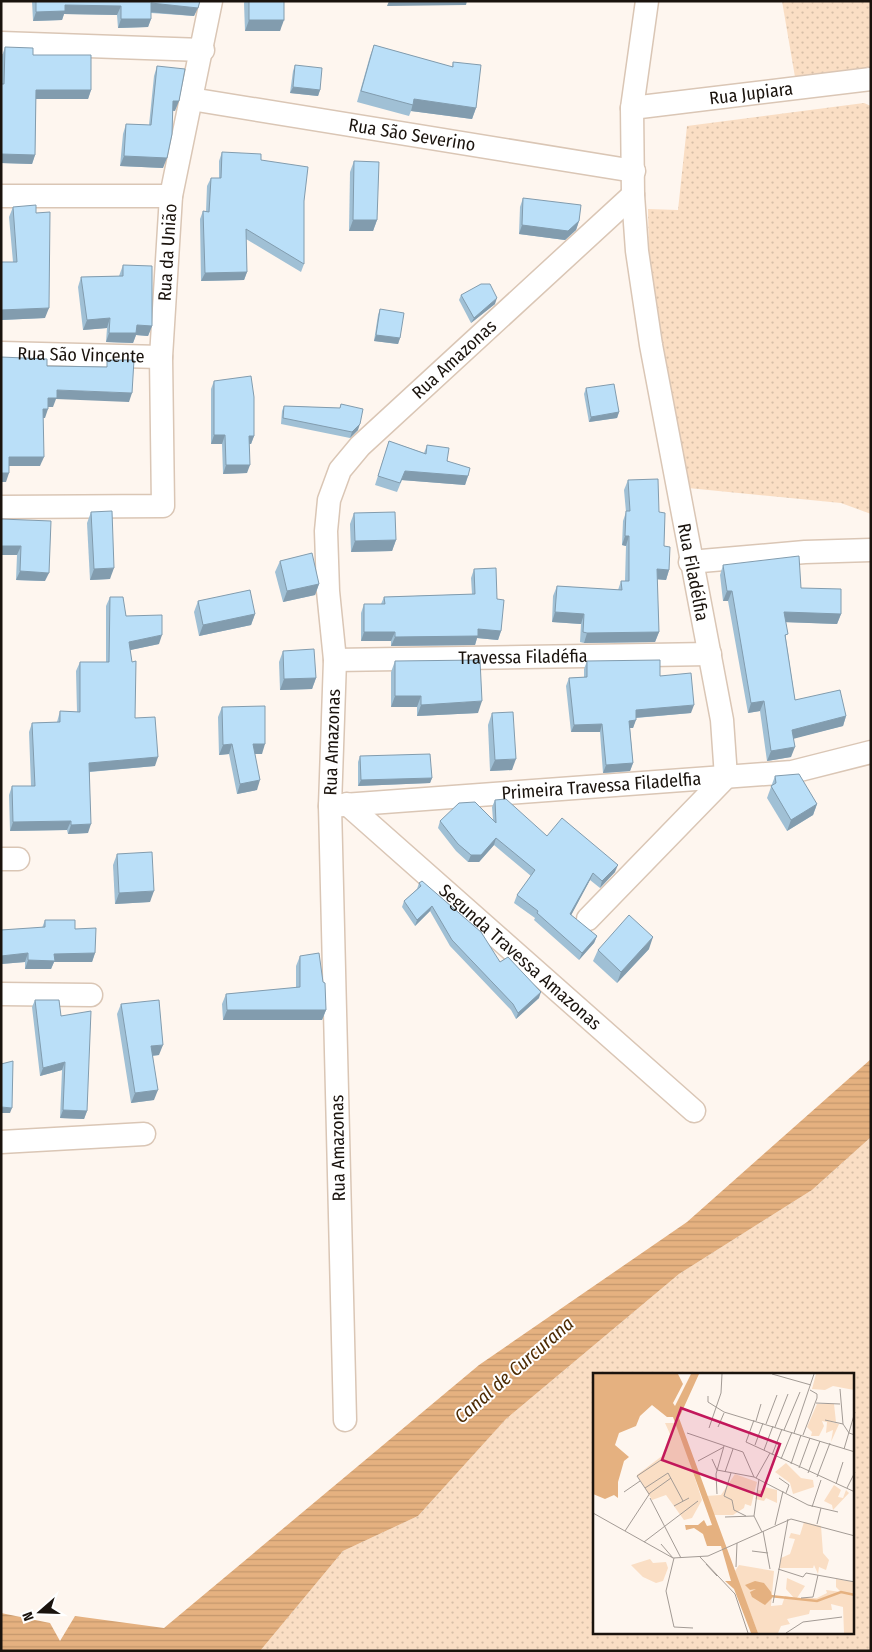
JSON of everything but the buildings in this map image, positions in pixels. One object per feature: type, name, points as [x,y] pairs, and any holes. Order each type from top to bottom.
[{"type":"street","name":"Rua da União","points":[[1,507],[163,506],[161,357],[170,196],[190,99],[203,50],[211,1]]},
{"type":"street","name":"Rua Filadélfia","points":[[647,1],[632,108],[633,195],[637,251],[650,345],[690,562],[722,720],[726,777]]},
{"type":"street","points":[[1,43],[203,50]]},
{"type":"street","name":"Rua Jupiara","points":[[632,108],[871,79]]},
{"type":"street","name":"Rua São Severino","points":[[190,99],[634,171]]},
{"type":"street","name":"Rua Amazonas","points":[[345,1420],[336,660],[328,591],[326,531],[329,500],[340,470],[360,446],[633,195]]},
{"type":"street","points":[[1,196],[170,196]]},
{"type":"street","name":"Rua São Vincente","points":[[1,353],[161,357]]},
{"type":"street","points":[[690,562],[806,552],[871,550]]},
{"type":"street","name":"Travessa Filadéfia","points":[[336,660],[710,654]]},
{"type":"street","name":"Primeira Travessa Filadelfia","points":[[338,805],[792,772],[871,752]]},
{"type":"street","points":[[588,919],[726,777]]},
{"type":"street","name":"Segunda Travessa Amazonas","points":[[338,805],[694,1111]]},
{"type":"street","points":[[1,994],[91,995]]},
{"type":"street","points":[[1,1142],[144,1134]]},
{"type":"shaded area","points":[[782,1],[871,1],[871,68],[795,77]]},
{"type":"shaded area","points":[[864,103],[871,106],[871,514],[841,503],[688,488],[649,263],[648,209],[678,210],[687,126]]},
{"type":"shaded area","points":[[871,1137],[871,1651],[260,1651],[343,1551],[418,1516],[506,1419],[679,1274],[812,1190]]},
{"type":"water","name":"Canal de Curcurana","points":[[871,1059],[871,1137],[812,1190],[679,1274],[506,1419],[418,1516],[343,1551],[260,1651],[1,1651],[1,1613],[50,1623],[60,1641],[75,1616],[164,1628],[479,1365],[687,1222]]}]
